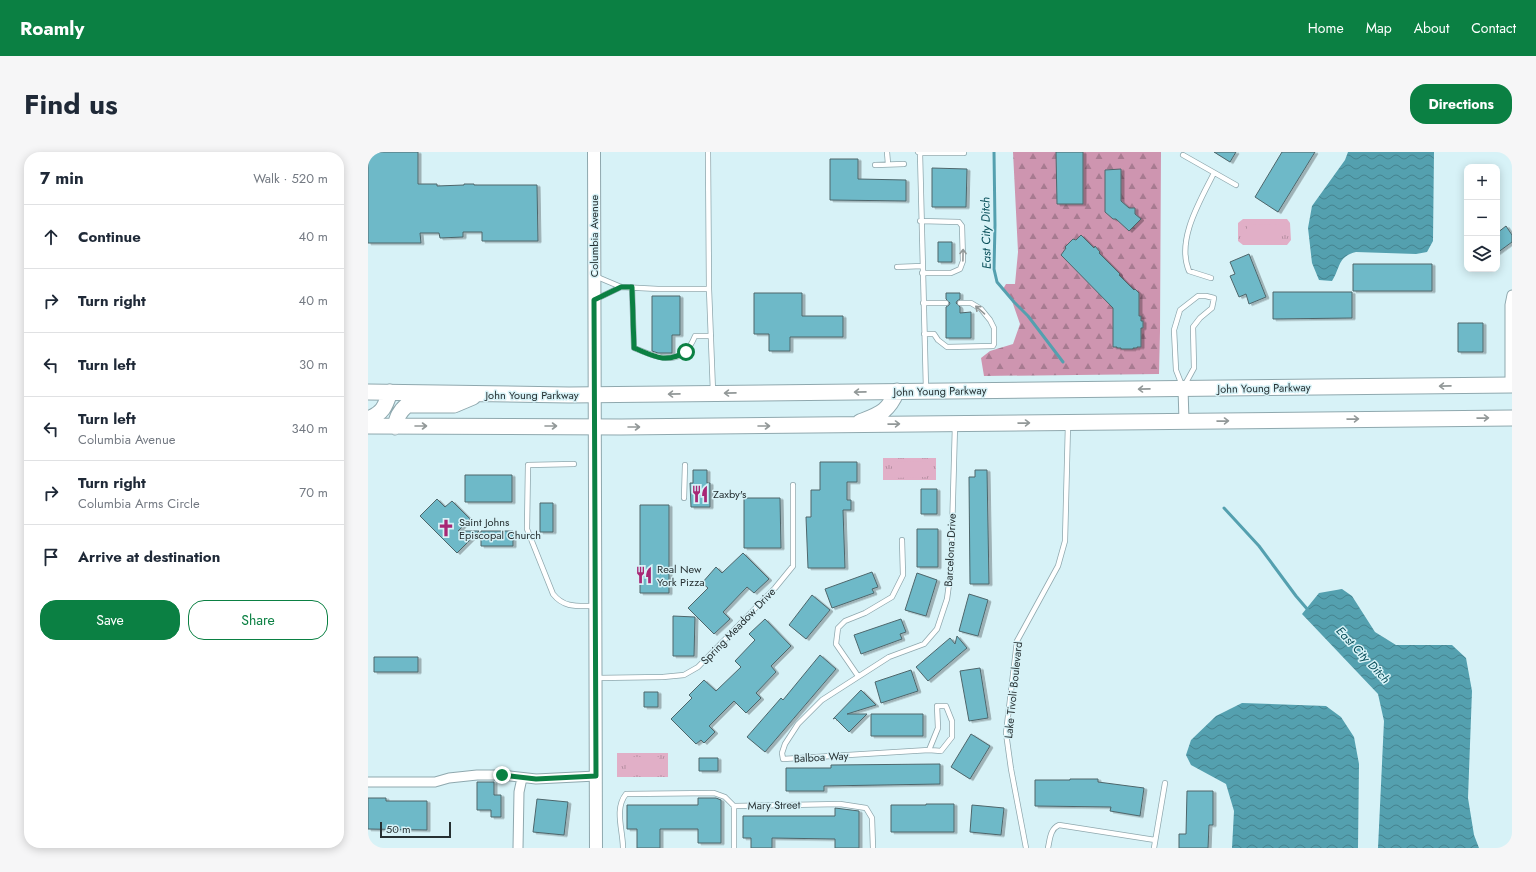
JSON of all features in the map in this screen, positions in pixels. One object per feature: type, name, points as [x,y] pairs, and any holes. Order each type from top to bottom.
[{"type":"highway","name":"John Young Parkway","points":[[368,392],[479,395],[594,395],[1511,385]]},
{"type":"highway","points":[[852,425],[881,413],[892,403],[897,391]]},
{"type":"highway","points":[[368,419],[385,407],[390,392]]},
{"type":"highway","points":[[395,427],[396,418],[407,405],[454,405],[479,395]]},
{"type":"highway","points":[[368,426],[852,425],[1512,418]]},
{"type":"street","name":"Columbia Avenue","points":[[594,152],[596,848]]},
{"type":"street","points":[[1511,385],[1510,305],[1512,295]]},
{"type":"street","points":[[1183,388],[1184,421]]},
{"type":"street","points":[[368,782],[435,782],[449,778],[477,775],[502,775],[536,779],[596,776]]},
{"type":"street","points":[[518,848],[519,792],[522,778]]},
{"type":"lane","points":[[708,152],[709,289],[713,394]]},
{"type":"lane","points":[[887,152],[888,164]]},
{"type":"lane","points":[[926,391],[919,153],[964,153]]},
{"type":"lane","points":[[1183,155],[1236,185]]},
{"type":"lane","points":[[875,165],[904,164]]},
{"type":"lane","points":[[1211,278],[1189,271],[1184,258],[1192,217],[1214,173]]},
{"type":"lane","points":[[920,221],[959,222],[962,226],[963,261],[960,269],[951,273],[922,273]]},
{"type":"lane","points":[[896,267],[922,266]]},
{"type":"lane","points":[[594,276],[621,287],[658,290],[709,289]]},
{"type":"lane","points":[[594,300],[621,287]]},
{"type":"lane","points":[[632,287],[634,348],[657,357],[676,358],[686,352],[692,344],[694,336],[711,336]]},
{"type":"lane","points":[[1198,296],[1214,298],[1212,308],[1200,318],[1193,327],[1194,368],[1183,388],[1176,370],[1174,348],[1174,330],[1180,310],[1198,296]]},
{"type":"lane","points":[[923,303],[946,303]]},
{"type":"lane","points":[[924,334],[934,334],[938,340],[947,347],[993,346],[994,328],[990,320],[981,309],[971,303],[960,303]]},
{"type":"lane","name":"Lake Tivoli Boulevard","points":[[1026,848],[1011,769],[1006,733],[1017,641],[1058,566],[1065,541],[1068,422]]},
{"type":"lane","name":"Barcelona Drive","points":[[858,676],[889,657],[924,644],[937,630],[947,599],[951,569],[955,424]]},
{"type":"lane","points":[[574,464],[528,465],[527,529],[553,594],[558,600],[569,605],[595,606]]},
{"type":"lane","points":[[684,498],[685,465]]},
{"type":"lane","name":"Spring Meadow Drive","points":[[596,678],[664,677],[684,675],[698,667],[775,588],[793,566],[793,485]]},
{"type":"lane","points":[[858,676],[836,644],[838,628],[845,621],[865,613],[892,597],[903,575],[902,540]]},
{"type":"lane","name":"Balboa Way","points":[[858,676],[822,700],[798,724],[785,744],[782,753],[783,759],[928,750]]},
{"type":"lane","points":[[937,706],[946,706],[952,721],[952,737],[941,751],[928,750],[938,728],[937,706]]},
{"type":"lane","points":[[1154,848],[1165,783]]},
{"type":"lane","name":"Mary Street","points":[[623,848],[623,835],[619,813],[622,800],[626,795],[714,793],[725,797],[734,806],[840,804],[866,808],[872,818],[873,848]]},
{"type":"lane","points":[[734,806],[734,848]]},
{"type":"lane","points":[[1048,848],[1052,831],[1055,827],[1059,826],[1155,840]]},
{"type":"green space","points":[[1013,152],[1161,152],[1159,374],[984,376],[981,358],[990,351],[1013,344],[1020,324],[1012,301],[1003,289],[1006,284],[1015,284],[1018,252]]},
{"type":"green space","points":[[1243,219],[1287,219],[1290,223],[1291,240],[1287,245],[1243,245],[1238,241],[1238,223]]},
{"type":"green space","points":[[1281,224],[1282,240],[1247,241],[1247,225]]},
{"type":"green space","points":[[883,458],[936,458],[936,480],[883,480]]},
{"type":"green space","points":[[926,461],[926,477],[892,478],[892,462]]},
{"type":"green space","points":[[617,753],[668,753],[668,777],[617,777]]},
{"type":"green space","points":[[626,757],[659,757],[659,773],[626,773]]},
{"type":"water","points":[[1348,152],[1434,152],[1433,241],[1427,252],[1416,254],[1356,252],[1350,254],[1340,263],[1332,281],[1319,280],[1312,263],[1308,228],[1312,206],[1345,160]]},
{"type":"water","points":[[1342,589],[1352,596],[1375,632],[1396,645],[1452,645],[1466,658],[1472,691],[1468,798],[1474,835],[1479,848],[1378,848],[1384,721],[1378,694],[1302,614],[1319,593]]},
{"type":"water","points":[[1242,703],[1326,706],[1341,717],[1354,737],[1359,764],[1358,848],[1232,848],[1234,811],[1226,784],[1191,765],[1186,755],[1191,740],[1216,716]]},
{"type":"building","points":[[368,152],[418,152],[418,184],[437,184],[437,186],[464,184],[537,185],[538,241],[482,241],[482,232],[463,232],[463,237],[440,238],[439,233],[420,233],[421,243],[368,243]]},
{"type":"building","points":[[1056,152],[1083,152],[1083,204],[1057,204]]},
{"type":"building","points":[[1214,152],[1236,152],[1230,162]]},
{"type":"building","points":[[1282,152],[1315,152],[1278,212],[1255,197]]},
{"type":"building","points":[[830,159],[858,159],[858,179],[906,180],[906,201],[830,200]]},
{"type":"building","points":[[932,168],[967,169],[966,207],[932,207]]},
{"type":"building","points":[[1121,169],[1121,201],[1129,208],[1135,208],[1135,214],[1141,219],[1129,231],[1116,219],[1113,219],[1105,212],[1105,170]]},
{"type":"building","points":[[1506,226],[1512,235],[1512,242],[1500,251],[1500,236],[1500,231]]},
{"type":"building","points":[[1081,235],[1094,248],[1095,246],[1100,252],[1099,253],[1120,274],[1119,275],[1139,293],[1139,316],[1141,316],[1141,321],[1143,321],[1143,328],[1141,328],[1141,347],[1121,349],[1113,347],[1113,308],[1061,255],[1066,248],[1065,247],[1073,239],[1076,240]]},
{"type":"building","points":[[938,242],[952,242],[952,262],[938,262]]},
{"type":"building","points":[[1249,254],[1266,297],[1249,304],[1246,294],[1239,297],[1230,276],[1235,274],[1230,262]]},
{"type":"building","points":[[1353,264],[1432,264],[1432,291],[1353,291]]},
{"type":"building","points":[[1273,292],[1352,292],[1352,318],[1273,319]]},
{"type":"building","points":[[754,293],[802,293],[802,316],[843,316],[843,337],[790,337],[790,351],[769,351],[769,334],[754,334]]},
{"type":"building","points":[[946,293],[960,293],[960,299],[956,303],[960,307],[960,313],[971,312],[971,338],[946,338],[946,307],[950,303],[946,299]]},
{"type":"building","points":[[652,296],[680,296],[680,335],[672,335],[672,353],[658,353],[652,351]]},
{"type":"building","points":[[1458,323],[1483,323],[1483,352],[1458,352]]},
{"type":"building","points":[[820,462],[857,462],[857,482],[847,482],[847,500],[851,500],[851,510],[843,510],[845,568],[808,568],[806,517],[811,517],[811,490],[820,490]]},
{"type":"building","points":[[693,470],[707,470],[707,483],[710,483],[710,507],[691,507],[690,483],[693,483]]},
{"type":"building","points":[[975,470],[987,470],[989,584],[970,584],[969,477],[975,477]]},
{"type":"building","points":[[465,475],[512,475],[512,502],[465,502]]},
{"type":"building","points":[[921,489],[937,489],[937,514],[921,514]]},
{"type":"building","points":[[744,498],[780,498],[781,548],[744,548]]},
{"type":"building","points":[[437,499],[445,507],[452,501],[470,519],[458,531],[479,531],[457,553],[420,516]]},
{"type":"building","points":[[540,503],[553,503],[553,532],[540,532]]},
{"type":"building","points":[[640,505],[669,505],[669,593],[640,593]]},
{"type":"building","points":[[917,529],[938,529],[938,567],[917,567]]},
{"type":"building","points":[[481,531],[513,531],[513,546],[481,546]]},
{"type":"building","points":[[743,553],[769,579],[754,593],[747,587],[723,612],[730,619],[714,634],[688,608],[708,588],[702,583],[716,567],[722,573]]},
{"type":"building","points":[[872,572],[878,587],[872,589],[874,593],[832,608],[825,589]]},
{"type":"building","points":[[917,573],[937,580],[926,616],[905,610]]},
{"type":"building","points":[[969,594],[988,600],[978,636],[959,631]]},
{"type":"building","points":[[812,595],[830,610],[806,639],[789,625]]},
{"type":"building","points":[[673,616],[695,617],[694,656],[673,656]]},
{"type":"building","points":[[765,619],[791,646],[771,666],[776,672],[756,693],[761,698],[746,713],[734,701],[709,726],[715,732],[704,743],[701,740],[696,744],[671,719],[692,698],[689,695],[704,680],[716,691],[741,667],[735,661],[755,640],[749,634]]},
{"type":"building","points":[[901,619],[906,632],[900,634],[902,639],[861,654],[854,635]]},
{"type":"building","points":[[957,636],[967,648],[928,681],[916,667],[950,638],[955,644]]},
{"type":"building","points":[[820,655],[836,669],[765,752],[747,737],[781,698],[783,700]]},
{"type":"building","points":[[374,657],[418,657],[418,672],[374,672]]},
{"type":"building","points":[[980,668],[988,718],[969,721],[960,671]]},
{"type":"building","points":[[911,670],[918,691],[881,703],[875,682]]},
{"type":"building","points":[[861,690],[876,705],[847,714],[867,714],[849,732],[835,718],[833,719]]},
{"type":"building","points":[[644,692],[658,692],[658,707],[644,707]]},
{"type":"building","points":[[871,714],[923,714],[923,736],[871,736]]},
{"type":"building","points":[[971,734],[990,746],[970,779],[951,767]]},
{"type":"building","points":[[699,758],[718,758],[718,771],[699,771]]},
{"type":"building","points":[[940,764],[940,784],[824,786],[824,791],[786,791],[786,768],[831,768],[831,765]]},
{"type":"building","points":[[1098,779],[1098,782],[1144,788],[1140,816],[1110,811],[1111,807],[1035,806],[1035,780]]},
{"type":"building","points":[[477,782],[494,782],[494,795],[501,795],[501,817],[491,817],[491,810],[477,810]]},
{"type":"building","points":[[1187,791],[1213,791],[1213,825],[1209,825],[1208,848],[1179,848],[1179,834],[1186,834]]},
{"type":"building","points":[[368,798],[386,798],[386,801],[427,801],[427,830],[368,829]]},
{"type":"building","points":[[698,798],[716,798],[721,800],[721,843],[698,843],[698,829],[660,829],[660,848],[637,848],[637,829],[627,829],[627,805],[698,805]]},
{"type":"building","points":[[537,799],[568,802],[564,835],[533,832]]},
{"type":"building","points":[[954,804],[954,832],[891,832],[891,805]]},
{"type":"building","points":[[972,805],[1004,808],[1001,835],[970,832]]},
{"type":"building","points":[[835,808],[859,811],[859,848],[835,848],[835,839],[772,838],[772,848],[751,848],[751,838],[743,838],[743,816],[835,816]]},
{"type":"waterway","name":"East City Ditch","points":[[994,152],[994,269],[997,282],[1028,316],[1063,362]]},
{"type":"waterway","name":"East City Ditch","points":[[1224,508],[1259,546],[1308,610]]},
{"type":"place","name":"Zaxby's","points":[[700,494]]},
{"type":"place","name":"Saint Johns Episcopal Church","points":[[446,528]]},
{"type":"place","name":"Real New York Pizza","points":[[644,575]]},
{"type":"route","points":[[502,775],[536,779],[596,776],[594,300],[621,287],[632,287],[634,348],[657,357],[664,358],[676,358],[686,352]]}]
